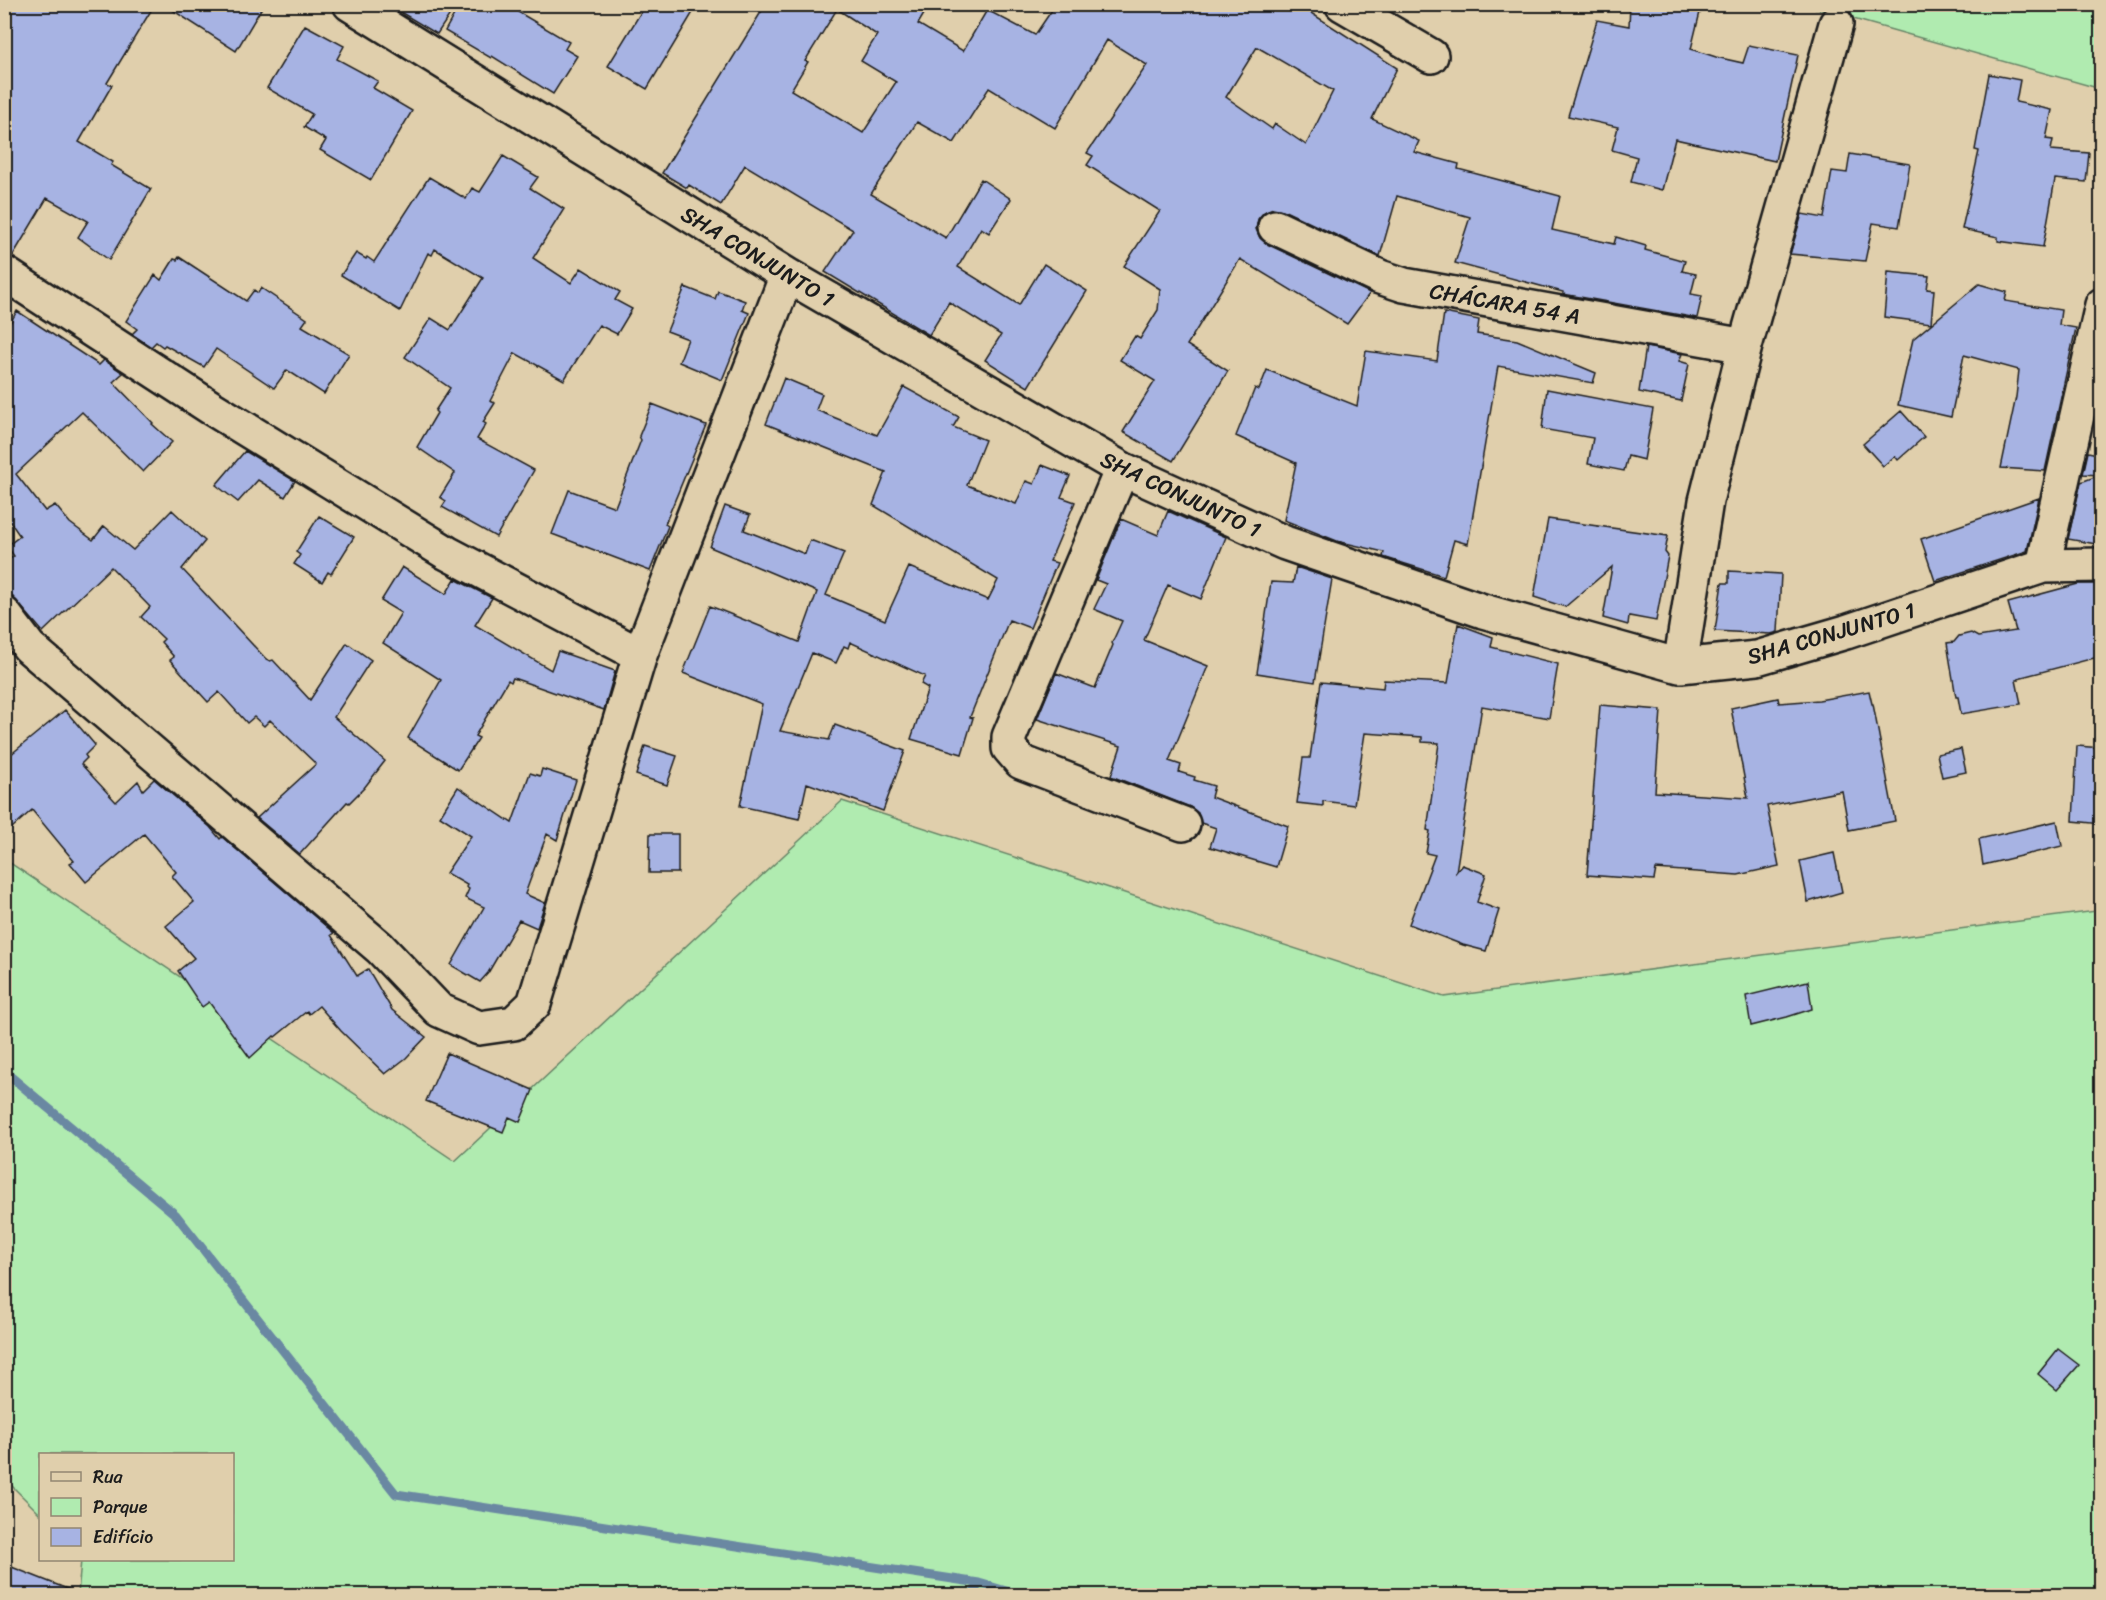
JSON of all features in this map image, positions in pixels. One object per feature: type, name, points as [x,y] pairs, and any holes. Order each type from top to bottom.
[{"type":"street","points":[[1342,4],[1431,56]]},
{"type":"street","name":"SHA CONJUNTO 1","points":[[354,6],[787,275],[1122,469],[1285,543],[1483,611],[1680,666],[1757,658],[1846,632],[2043,566],[2102,565]]},
{"type":"street","points":[[1680,666],[1706,501],[1745,346],[1836,24]]},
{"type":"street","name":"CHÁCARA 54 A","points":[[1275,227],[1380,277],[1404,285],[1745,346]]},
{"type":"street","points":[[4,273],[210,407],[447,553],[640,655]]},
{"type":"street","points":[[4,614],[29,647],[380,948],[439,1010],[479,1029],[514,1023],[534,1004],[640,655],[787,275]]},
{"type":"street","points":[[2043,566],[2102,305]]},
{"type":"street","points":[[1122,469],[1010,737],[1009,748],[1020,762],[1183,824]]},
{"type":"green space","points":[[1804,5],[2101,5],[2101,89]]},
{"type":"green space","points":[[842,801],[1444,997],[2096,911],[2102,979],[2101,1595],[78,1595],[81,1561],[234,1561],[234,1453],[39,1453],[39,1513],[5,1479],[4,859],[455,1161]]},
{"type":"building","points":[[4,4],[155,4],[107,83],[112,85],[79,142],[113,162],[111,165],[151,189],[109,260],[78,237],[88,221],[47,198],[12,257],[4,254]]},
{"type":"building","points":[[163,4],[264,4],[236,51]]},
{"type":"building","points":[[387,4],[438,4],[451,13],[437,34]]},
{"type":"building","points":[[460,4],[523,4],[518,12],[569,42],[565,49],[577,56],[553,94],[492,56],[491,58],[445,31]]},
{"type":"building","points":[[646,4],[698,4],[647,89],[608,66]]},
{"type":"building","points":[[766,4],[930,4],[918,24],[963,51],[987,10],[1035,35],[1056,4],[1297,4],[1397,68],[1372,119],[1419,141],[1414,152],[1459,164],[1458,169],[1560,196],[1552,230],[1614,244],[1616,237],[1646,246],[1645,250],[1685,261],[1682,271],[1696,274],[1691,294],[1702,296],[1697,318],[1563,294],[1563,292],[1455,263],[1470,217],[1397,196],[1380,256],[1283,210],[1273,208],[1264,212],[1258,219],[1256,229],[1260,238],[1267,244],[1370,293],[1347,324],[1240,259],[1187,345],[1228,371],[1173,461],[1123,432],[1155,381],[1120,360],[1135,336],[1140,339],[1158,310],[1160,289],[1124,266],[1160,211],[1087,165],[1093,156],[1087,153],[1147,65],[1107,40],[1055,128],[989,88],[954,143],[917,122],[871,194],[946,238],[981,179],[1011,199],[989,233],[981,228],[958,267],[1019,305],[1044,264],[1087,291],[1028,387],[985,360],[1001,335],[949,302],[929,335],[825,272],[853,230],[745,165],[721,205],[689,185],[687,188],[662,173]],"holes":[[[837,9],[877,35],[861,61],[896,82],[863,133],[791,90],[808,62],[805,61]],[[1257,47],[1333,91],[1306,145],[1275,124],[1272,129],[1226,97]]]},
{"type":"building","points":[[1630,4],[1702,4],[1691,49],[1716,57],[1743,63],[1749,45],[1798,55],[1775,161],[1675,139],[1662,190],[1631,182],[1637,157],[1612,150],[1618,127],[1568,116],[1597,20],[1629,26]]},
{"type":"building","points":[[305,25],[344,46],[337,59],[378,81],[373,88],[412,111],[371,180],[320,150],[326,140],[304,127],[312,114],[267,88]]},
{"type":"building","points":[[1989,74],[2020,80],[2016,102],[2052,110],[2046,139],[2053,140],[2051,150],[2089,153],[2086,182],[2055,179],[2043,247],[1998,241],[1998,237],[1962,229],[1979,151],[1975,150]]},
{"type":"building","points":[[1850,154],[1910,164],[1899,227],[1873,223],[1865,261],[1790,254],[1802,214],[1824,218],[1832,171],[1847,173]]},
{"type":"building","points":[[503,156],[538,177],[530,188],[564,209],[533,258],[571,283],[581,268],[620,292],[615,300],[632,309],[617,334],[599,325],[564,380],[515,353],[490,401],[495,403],[483,422],[486,424],[477,439],[534,470],[496,537],[442,507],[446,501],[440,497],[455,473],[417,447],[437,413],[435,411],[450,388],[405,357],[431,318],[450,330],[483,278],[435,249],[432,255],[428,253],[400,311],[341,275],[356,253],[374,262],[429,177],[466,199],[472,188],[480,192]]},
{"type":"building","points":[[179,257],[246,301],[254,290],[258,293],[261,288],[307,319],[302,326],[349,354],[324,394],[287,370],[274,388],[216,349],[204,367],[165,345],[163,347],[156,342],[151,347],[132,334],[137,329],[126,321],[155,275],[161,280],[174,259],[177,260]]},
{"type":"building","points":[[1888,272],[1929,276],[1927,289],[1934,290],[1931,323],[1884,317]]},
{"type":"building","points":[[1979,284],[2007,292],[2005,301],[2061,310],[2059,325],[2076,328],[2045,471],[2001,468],[2016,397],[2019,370],[1964,355],[1951,417],[1898,405],[1913,339]]},
{"type":"building","points":[[685,287],[715,299],[718,291],[745,301],[742,310],[749,313],[722,380],[679,362],[688,339],[667,331]]},
{"type":"building","points":[[17,311],[99,365],[104,360],[123,373],[113,382],[172,442],[143,472],[82,412],[16,474],[45,511],[55,505],[70,523],[93,540],[104,526],[133,550],[172,510],[205,541],[182,569],[266,659],[273,660],[310,700],[347,643],[371,660],[334,717],[385,761],[364,788],[349,803],[347,802],[300,854],[257,818],[316,764],[270,720],[264,726],[254,717],[247,723],[219,692],[208,702],[170,660],[174,657],[161,642],[164,639],[141,617],[150,607],[111,567],[43,632],[7,590],[8,582],[4,578],[4,563],[14,556],[7,546],[20,536],[4,513],[4,334]]},
{"type":"building","points":[[1444,313],[1479,320],[1477,334],[1517,340],[1596,373],[1593,383],[1498,366],[1468,544],[1454,540],[1444,576],[1383,557],[1384,552],[1337,541],[1284,520],[1296,463],[1236,436],[1255,388],[1259,390],[1267,370],[1357,406],[1366,351],[1437,361]]},
{"type":"building","points":[[1646,347],[1682,354],[1679,361],[1689,364],[1681,401],[1639,392]]},
{"type":"building","points":[[784,378],[822,394],[816,410],[877,435],[904,387],[959,417],[953,427],[985,440],[967,485],[1016,504],[1026,481],[1034,484],[1042,465],[1070,476],[1061,497],[1075,502],[1050,561],[1057,563],[1030,628],[1009,620],[970,717],[973,718],[962,754],[911,739],[928,688],[921,684],[925,676],[850,642],[848,648],[844,646],[836,663],[812,653],[780,731],[829,740],[835,725],[905,751],[883,811],[807,783],[799,819],[740,806],[762,704],[683,673],[710,606],[799,642],[817,592],[710,547],[725,506],[750,515],[744,530],[805,554],[810,540],[844,553],[826,595],[885,620],[909,567],[988,600],[998,580],[873,505],[886,472],[766,424]]},
{"type":"building","points":[[1547,389],[1653,409],[1644,460],[1628,456],[1624,471],[1588,464],[1593,438],[1542,429]]},
{"type":"building","points":[[652,404],[706,425],[665,524],[668,526],[650,571],[552,534],[569,490],[615,507],[641,440],[639,436]]},
{"type":"building","points":[[1901,411],[1924,437],[1898,460],[1895,456],[1883,466],[1863,444]]},
{"type":"building","points":[[245,451],[295,481],[285,497],[258,480],[238,502],[216,485]]},
{"type":"building","points":[[2088,452],[2102,455],[2102,545],[2068,539],[2081,482],[2100,475],[2083,474]]},
{"type":"building","points":[[2039,498],[2027,551],[1935,581],[1921,539]]},
{"type":"building","points":[[1168,511],[1226,537],[1201,599],[1168,585],[1144,640],[1208,666],[1169,761],[1181,765],[1179,772],[1195,777],[1194,780],[1214,786],[1211,797],[1288,826],[1276,867],[1210,847],[1216,828],[1201,823],[1198,813],[1190,807],[1111,776],[1121,746],[1037,719],[1056,673],[1095,688],[1122,621],[1094,609],[1106,584],[1096,580],[1121,519],[1158,535]]},
{"type":"building","points":[[319,516],[354,537],[331,574],[328,572],[322,582],[294,564],[300,555],[296,552]]},
{"type":"building","points":[[1548,519],[1668,536],[1665,552],[1668,556],[1656,621],[1629,616],[1628,625],[1603,618],[1612,567],[1565,607],[1534,597]]},
{"type":"building","points":[[402,567],[446,594],[455,579],[492,598],[475,625],[551,670],[558,651],[615,671],[604,710],[513,678],[511,682],[508,680],[475,736],[479,738],[458,770],[408,738],[441,680],[383,643],[401,613],[381,601]]},
{"type":"building","points":[[1296,567],[1332,579],[1315,682],[1257,673],[1271,582],[1293,583]]},
{"type":"building","points":[[1729,571],[1781,574],[1778,632],[1771,634],[1715,631],[1722,583],[1729,583]]},
{"type":"building","points":[[2078,584],[2102,584],[2102,656],[2018,678],[2019,680],[2016,680],[2021,704],[1961,714],[1947,643],[1954,642],[1959,636],[1971,633],[1978,637],[2016,631],[2008,603]]},
{"type":"building","points":[[1458,624],[1493,637],[1491,647],[1558,664],[1549,718],[1482,706],[1456,872],[1462,865],[1486,874],[1477,902],[1499,910],[1486,951],[1463,945],[1409,924],[1435,855],[1426,853],[1439,743],[1422,742],[1422,737],[1365,733],[1354,805],[1323,801],[1323,806],[1297,803],[1303,758],[1310,758],[1321,682],[1383,688],[1384,680],[1448,683]]},
{"type":"building","points":[[1869,691],[1895,821],[1849,830],[1842,791],[1767,806],[1779,866],[1738,875],[1656,869],[1654,880],[1587,875],[1600,705],[1661,710],[1655,792],[1748,798],[1731,708],[1778,698],[1779,703],[1819,700]]},
{"type":"building","points":[[65,710],[95,745],[85,755],[87,758],[81,764],[116,802],[138,781],[143,790],[154,779],[210,827],[220,839],[222,837],[334,933],[331,935],[357,976],[368,969],[392,1010],[426,1037],[406,1058],[385,1074],[319,1006],[309,1014],[307,1011],[250,1058],[209,1002],[202,1007],[178,971],[194,958],[166,926],[194,902],[172,876],[176,872],[144,834],[86,882],[70,863],[74,861],[32,810],[4,835],[4,760]]},
{"type":"building","points":[[645,746],[677,756],[667,785],[636,775]]},
{"type":"building","points":[[2077,746],[2102,748],[2102,824],[2073,821]]},
{"type":"building","points":[[1961,749],[1966,772],[1942,777],[1937,754]]},
{"type":"building","points":[[542,769],[576,780],[557,840],[547,834],[525,894],[545,903],[537,928],[519,920],[488,973],[480,982],[451,965],[484,907],[465,898],[469,889],[467,885],[446,873],[471,836],[440,816],[458,787],[512,823],[530,773],[540,776]]},
{"type":"building","points":[[2057,821],[2062,846],[1983,865],[1979,839]]},
{"type":"building","points":[[650,834],[678,834],[678,873],[649,873]]},
{"type":"building","points":[[1834,853],[1842,892],[1808,902],[1800,861]]},
{"type":"building","points":[[1808,981],[1812,1009],[1751,1026],[1746,996]]},
{"type":"building","points":[[447,1053],[533,1090],[520,1122],[509,1117],[503,1132],[426,1101]]},
{"type":"building","points":[[2058,1349],[2079,1365],[2057,1390],[2038,1374]]},
{"type":"building","points":[[4,1564],[80,1594],[79,1596],[4,1596]]},
{"type":"waterway","points":[[4,1071],[176,1215],[396,1494],[979,1583],[1023,1596]]},
{"type":"waterway","points":[[972,1596],[979,1583]]}]
